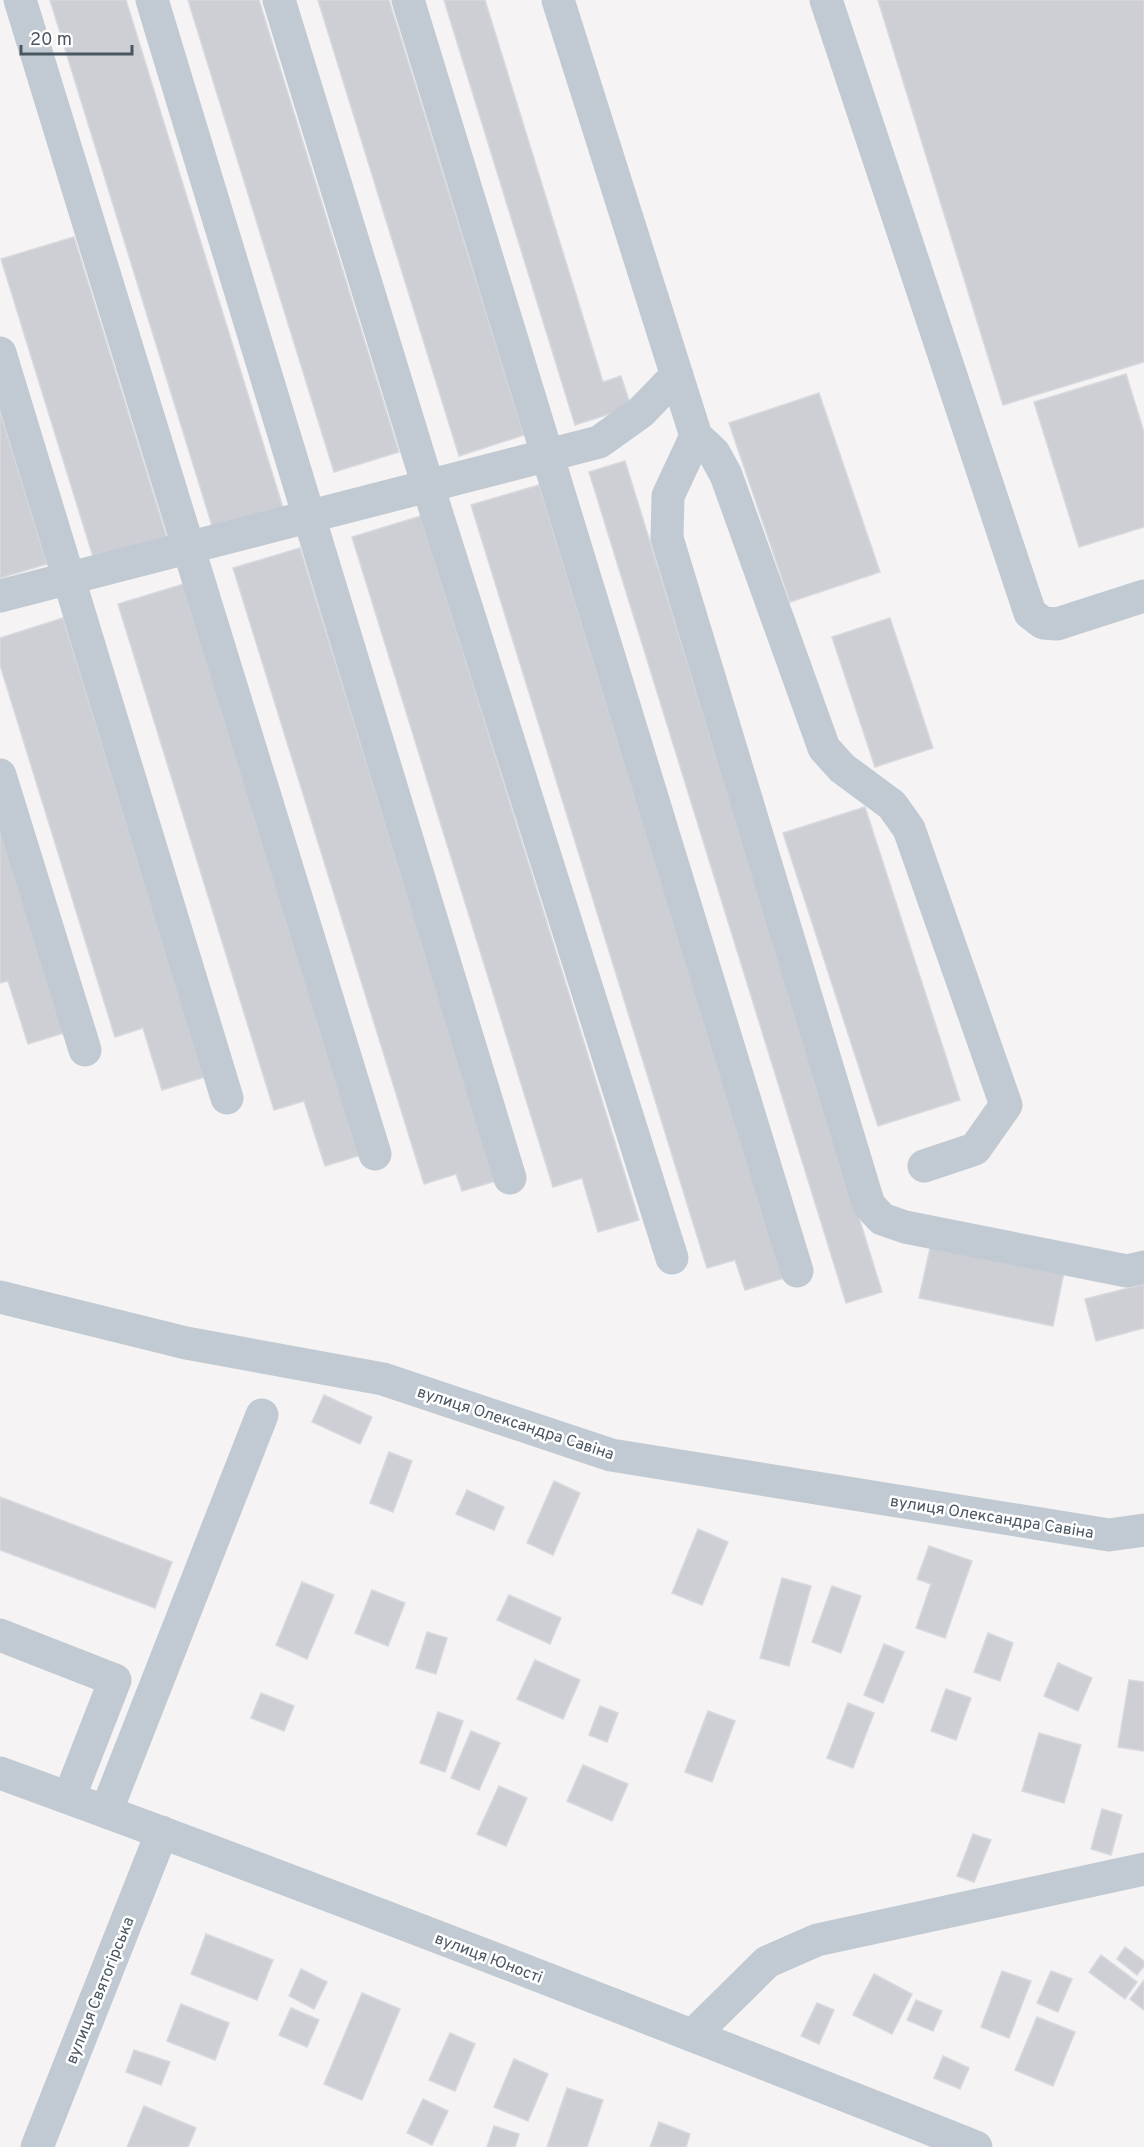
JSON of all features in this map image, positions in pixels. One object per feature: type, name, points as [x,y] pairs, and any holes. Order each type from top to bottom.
[{"type":"street","points":[[20,0],[375,1154]]},
{"type":"street","points":[[152,0],[510,1178]]},
{"type":"street","points":[[279,0],[428,486],[672,1258]]},
{"type":"street","points":[[408,0],[797,1271]]},
{"type":"street","points":[[558,0],[696,436],[714,453],[726,475],[824,748],[842,768],[892,805],[909,829],[1006,1105],[975,1149],[924,1166]]},
{"type":"street","points":[[826,0],[1030,613],[1043,623],[1057,624],[1144,596]]},
{"type":"street","points":[[0,353],[227,1098]]},
{"type":"street","points":[[0,597],[600,442],[641,412],[677,375]]},
{"type":"street","points":[[696,436],[668,496],[667,538],[869,1205],[882,1219],[905,1227],[1127,1271],[1144,1267]]},
{"type":"street","points":[[0,775],[85,1050]]},
{"type":"street","name":"вулиця Олександра Савіна","points":[[0,1297],[186,1343],[383,1379],[611,1455],[1109,1535],[1144,1530]]},
{"type":"street","points":[[106,1812],[262,1415]]},
{"type":"street","points":[[0,1635],[115,1680],[69,1798]]},
{"type":"street","name":"вулиця Юності","points":[[0,1773],[162,1832],[693,2035],[976,2147]]},
{"type":"street","name":"вулиця Святогірська","points":[[37,2147],[162,1832]]},
{"type":"street","points":[[693,2035],[767,1962],[817,1940],[1144,1869]]},
{"type":"building","points":[[50,0],[126,0],[283,508],[213,529]]},
{"type":"building","points":[[188,0],[259,0],[399,452],[334,472]]},
{"type":"building","points":[[318,0],[389,0],[524,435],[459,456]]},
{"type":"building","points":[[444,0],[485,0],[603,382],[621,376],[631,407],[575,425]]},
{"type":"building","points":[[878,0],[1144,0],[1144,362],[1003,405]]},
{"type":"building","points":[[74,237],[167,538],[94,560],[1,259]]},
{"type":"building","points":[[1126,374],[1144,432],[1144,527],[1079,547],[1034,402]]},
{"type":"building","points":[[819,393],[880,572],[790,602],[729,423]]},
{"type":"building","points":[[0,411],[47,564],[0,578]]},
{"type":"building","points":[[625,461],[882,1292],[846,1303],[589,472]]},
{"type":"building","points":[[539,485],[784,1278],[745,1290],[735,1260],[707,1268],[471,505]]},
{"type":"building","points":[[421,516],[639,1220],[598,1232],[582,1178],[553,1187],[352,537]]},
{"type":"building","points":[[300,548],[496,1181],[462,1191],[456,1174],[424,1184],[233,568]]},
{"type":"building","points":[[184,584],[361,1155],[325,1166],[304,1101],[274,1110],[118,604]]},
{"type":"building","points":[[63,618],[205,1077],[162,1090],[143,1028],[115,1037],[0,665],[0,638]]},
{"type":"building","points":[[890,618],[933,748],[875,767],[832,637]]},
{"type":"building","points":[[865,807],[960,1100],[878,1126],[783,833]]},
{"type":"building","points":[[0,816],[67,1032],[28,1044],[8,981],[0,983]]},
{"type":"building","points":[[931,1244],[1064,1272],[1053,1326],[919,1298]]},
{"type":"building","points":[[1144,1284],[1144,1328],[1096,1341],[1085,1299]]},
{"type":"building","points":[[324,1395],[372,1417],[360,1444],[312,1422]]},
{"type":"building","points":[[389,1452],[412,1461],[393,1512],[370,1503]]},
{"type":"building","points":[[554,1481],[580,1493],[553,1555],[527,1543]]},
{"type":"building","points":[[467,1490],[504,1507],[494,1530],[456,1514]]},
{"type":"building","points":[[0,1497],[172,1562],[155,1608],[0,1550]]},
{"type":"building","points":[[698,1529],[728,1542],[702,1605],[672,1593]]},
{"type":"building","points":[[929,1546],[972,1561],[945,1638],[916,1628],[931,1584],[917,1579]]},
{"type":"building","points":[[782,1578],[811,1586],[789,1666],[760,1658]]},
{"type":"building","points":[[302,1582],[334,1595],[307,1659],[276,1645]]},
{"type":"building","points":[[832,1586],[861,1596],[841,1653],[812,1642]]},
{"type":"building","points":[[372,1590],[405,1603],[388,1646],[355,1633]]},
{"type":"building","points":[[509,1595],[561,1618],[550,1644],[497,1620]]},
{"type":"building","points":[[427,1632],[447,1638],[436,1674],[416,1668]]},
{"type":"building","points":[[988,1633],[1013,1643],[1000,1681],[974,1672]]},
{"type":"building","points":[[884,1644],[904,1652],[883,1703],[864,1695]]},
{"type":"building","points":[[535,1660],[580,1680],[563,1719],[517,1699]]},
{"type":"building","points":[[1058,1663],[1092,1678],[1078,1711],[1044,1696]]},
{"type":"building","points":[[1129,1680],[1144,1682],[1144,1751],[1118,1747]]},
{"type":"building","points":[[946,1689],[971,1698],[956,1740],[931,1731]]},
{"type":"building","points":[[261,1693],[294,1706],[284,1731],[251,1718]]},
{"type":"building","points":[[848,1703],[874,1713],[853,1768],[827,1758]]},
{"type":"building","points":[[600,1706],[618,1713],[607,1742],[589,1735]]},
{"type":"building","points":[[708,1711],[735,1721],[712,1782],[685,1772]]},
{"type":"building","points":[[438,1712],[463,1721],[445,1772],[420,1763]]},
{"type":"building","points":[[471,1731],[500,1743],[479,1790],[451,1778]]},
{"type":"building","points":[[1039,1733],[1081,1745],[1064,1803],[1022,1791]]},
{"type":"building","points":[[583,1765],[628,1784],[612,1821],[567,1801]]},
{"type":"building","points":[[499,1786],[527,1798],[506,1846],[477,1834]]},
{"type":"building","points":[[1102,1809],[1122,1815],[1111,1855],[1091,1849]]},
{"type":"building","points":[[973,1834],[991,1840],[974,1882],[957,1876]]},
{"type":"building","points":[[206,1934],[273,1960],[257,2000],[191,1974]]},
{"type":"building","points":[[1125,1947],[1144,1961],[1144,1966],[1137,1975],[1117,1959]]},
{"type":"building","points":[[1101,1955],[1137,1982],[1125,1999],[1089,1972]]},
{"type":"building","points":[[301,1969],[327,1982],[314,2009],[289,1996]]},
{"type":"building","points":[[1002,1971],[1031,1981],[1009,2038],[981,2027]]},
{"type":"building","points":[[1051,1971],[1072,1979],[1058,2012],[1037,2003]]},
{"type":"building","points":[[874,1974],[912,1994],[892,2034],[853,2015]]},
{"type":"building","points":[[1144,1980],[1144,2010],[1130,1999]]},
{"type":"building","points":[[362,1993],[400,2009],[362,2100],[324,2084]]},
{"type":"building","points":[[916,2000],[942,2011],[933,2031],[907,2020]]},
{"type":"building","points":[[817,2003],[834,2010],[819,2044],[801,2036]]},
{"type":"building","points":[[181,2004],[229,2023],[215,2060],[167,2041]]},
{"type":"building","points":[[291,2008],[319,2020],[307,2047],[279,2035]]},
{"type":"building","points":[[1037,2017],[1075,2032],[1053,2086],[1015,2070]]},
{"type":"building","points":[[450,2033],[475,2044],[455,2091],[429,2080]]},
{"type":"building","points":[[134,2050],[170,2062],[161,2085],[126,2072]]},
{"type":"building","points":[[943,2056],[969,2068],[960,2089],[934,2078]]},
{"type":"building","points":[[514,2059],[548,2074],[528,2121],[494,2107]]},
{"type":"building","points":[[567,2088],[603,2100],[587,2147],[547,2147]]},
{"type":"building","points":[[423,2099],[448,2111],[432,2145],[407,2133]]},
{"type":"building","points":[[144,2106],[196,2128],[188,2147],[127,2147]]},
{"type":"building","points":[[659,2122],[690,2134],[686,2147],[650,2147]]},
{"type":"building","points":[[494,2126],[519,2134],[515,2147],[487,2147]]}]
